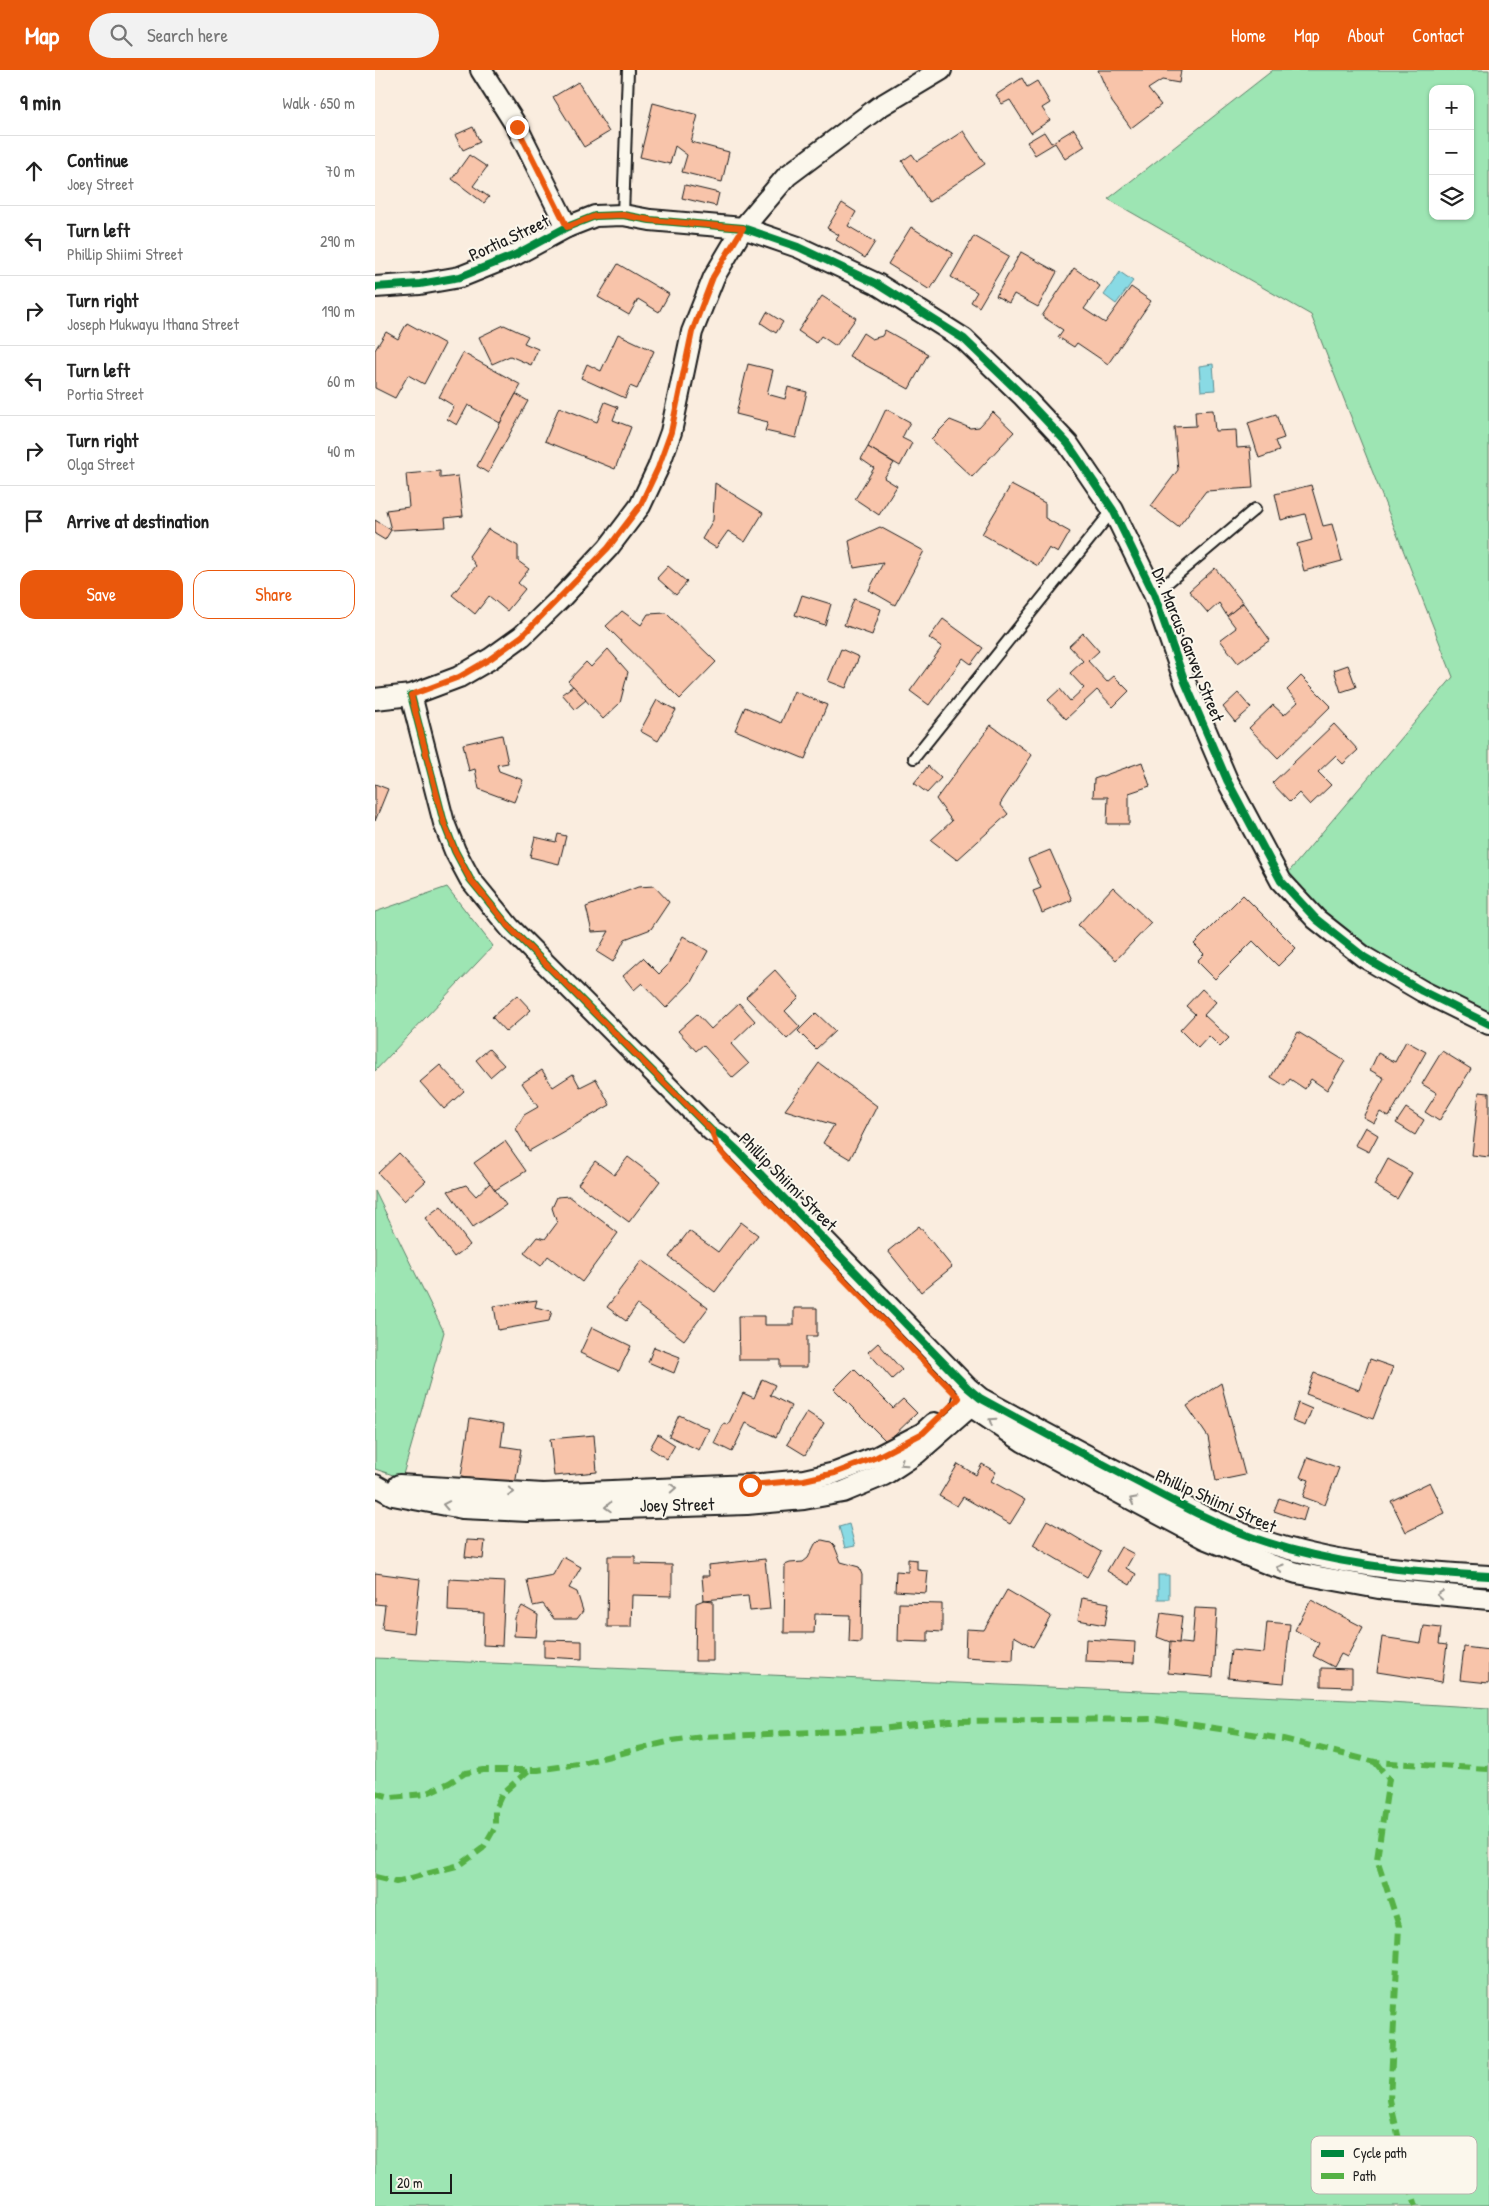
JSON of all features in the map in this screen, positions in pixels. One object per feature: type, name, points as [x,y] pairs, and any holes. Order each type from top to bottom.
[{"type":"street","points":[[481,70],[517,127],[567,227]]},
{"type":"street","points":[[375,699],[411,695],[459,677],[490,659],[522,636],[608,548],[640,506],[658,468],[671,432],[692,332],[713,277],[743,228],[787,176],[879,107],[941,70]]},
{"type":"street","name":"Portia Street","points":[[375,287],[420,284],[460,277],[515,255],[567,227],[595,216],[623,215],[650,220],[743,228]]},
{"type":"street","name":"Dr. Marcus Garvey Street","points":[[743,228],[798,247],[877,284],[964,339],[1022,395],[1068,444],[1113,510],[1154,594],[1185,682],[1227,780],[1281,881],[1316,919],[1364,957],[1422,991],[1489,1024]]},
{"type":"street","name":"Phillip Shiimi Street","points":[[411,695],[444,823],[455,851],[470,879],[510,928],[712,1131],[716,1145],[729,1161],[969,1398],[1025,1442],[1204,1538],[1271,1565],[1297,1573],[1384,1589],[1489,1599]]},
{"type":"street","name":"Phillip Shiimi Street","points":[[969,1398],[1193,1511],[1252,1538],[1301,1552],[1345,1561],[1419,1571],[1489,1576]]},
{"type":"street","name":"Joey Street","points":[[375,1484],[393,1495],[462,1508],[528,1511],[747,1504],[804,1499],[843,1492],[884,1475],[916,1454],[969,1398]]},
{"type":"lane","points":[[623,215],[628,70]]},
{"type":"lane","points":[[1154,594],[1255,509]]},
{"type":"lane","points":[[914,758],[1113,510]]},
{"type":"green space","points":[[1273,70],[1489,70],[1489,1024],[1422,991],[1281,881],[1453,677],[1311,315],[1108,199]]},
{"type":"green space","points":[[447,887],[493,946],[375,1071],[375,912]]},
{"type":"green space","points":[[375,1191],[444,1332],[402,1478],[375,1469]]},
{"type":"green space","points":[[375,1658],[1373,1701],[1489,1708],[1489,2206],[375,2206]]},
{"type":"water","points":[[1120,272],[1133,281],[1116,304],[1104,295]]},
{"type":"water","points":[[1213,364],[1215,390],[1201,391],[1199,366]]},
{"type":"water","points":[[849,1524],[855,1546],[845,1548],[839,1527]]},
{"type":"water","points":[[1158,1575],[1169,1575],[1169,1599],[1158,1599]]},
{"type":"building","points":[[1098,70],[1181,70],[1179,83],[1162,80],[1148,89],[1161,105],[1131,128],[1112,102]]},
{"type":"building","points":[[1022,78],[1027,87],[1037,81],[1050,103],[1042,108],[1050,120],[1031,133],[1010,100],[1002,104],[996,95]]},
{"type":"building","points":[[578,82],[609,132],[584,147],[553,97]]},
{"type":"building","points":[[653,103],[698,115],[691,142],[729,152],[722,182],[682,172],[687,155],[675,146],[670,164],[640,157]]},
{"type":"building","points":[[473,127],[480,142],[463,150],[455,135]]},
{"type":"building","points":[[1074,129],[1085,146],[1065,159],[1055,143],[1035,155],[1027,142],[1044,132],[1051,143]]},
{"type":"building","points":[[963,131],[985,164],[929,202],[902,161],[912,154],[917,161]]},
{"type":"building","points":[[469,155],[487,167],[473,186],[489,197],[484,203],[452,179]]},
{"type":"building","points":[[685,185],[719,193],[716,206],[682,198]]},
{"type":"building","points":[[842,203],[856,212],[848,226],[875,242],[865,258],[836,240],[839,235],[827,228]]},
{"type":"building","points":[[911,227],[953,253],[930,290],[888,264]]},
{"type":"building","points":[[974,236],[1009,256],[979,307],[971,302],[977,292],[951,277]]},
{"type":"building","points":[[1021,252],[1057,272],[1038,307],[1014,294],[1009,303],[996,296]]},
{"type":"building","points":[[618,264],[669,294],[659,312],[638,299],[629,315],[598,297]]},
{"type":"building","points":[[1074,268],[1100,286],[1084,309],[1105,323],[1131,287],[1151,301],[1108,364],[1077,343],[1074,347],[1058,337],[1063,330],[1042,316]]},
{"type":"building","points":[[822,296],[856,318],[836,346],[821,336],[816,343],[798,331]]},
{"type":"building","points":[[767,312],[783,322],[776,333],[761,323]]},
{"type":"building","points":[[407,323],[445,344],[424,384],[408,375],[395,398],[375,388],[375,350],[386,332],[398,339]]},
{"type":"building","points":[[504,325],[528,336],[524,343],[538,349],[531,365],[510,356],[492,364],[479,337]]},
{"type":"building","points":[[885,330],[928,354],[909,389],[849,356],[863,333],[872,339],[882,336]]},
{"type":"building","points":[[618,334],[654,351],[637,389],[630,386],[625,398],[581,378],[587,364],[601,371]]},
{"type":"building","points":[[463,353],[521,385],[500,423],[468,405],[457,425],[447,419],[454,406],[439,397]]},
{"type":"building","points":[[748,364],[773,370],[767,394],[785,399],[788,387],[807,392],[796,438],[765,431],[768,422],[736,414]]},
{"type":"building","points":[[516,394],[528,401],[488,473],[477,466]]},
{"type":"building","points":[[605,402],[618,407],[613,420],[631,427],[615,469],[545,441],[559,407],[597,422]]},
{"type":"building","points":[[886,409],[910,422],[902,438],[912,443],[900,466],[868,447]]},
{"type":"building","points":[[1213,410],[1215,431],[1236,430],[1237,448],[1250,447],[1253,488],[1206,491],[1178,527],[1151,506],[1178,470],[1174,427],[1196,426],[1195,411]]},
{"type":"building","points":[[993,412],[1014,432],[972,477],[931,439],[950,420],[970,428],[979,427]]},
{"type":"building","points":[[1276,414],[1284,438],[1275,441],[1279,451],[1259,458],[1248,423]]},
{"type":"building","points":[[868,447],[894,463],[884,478],[897,486],[879,515],[855,499],[874,468],[861,459]]},
{"type":"building","points":[[440,471],[440,478],[458,476],[463,516],[445,518],[446,527],[391,530],[386,510],[409,507],[406,474]]},
{"type":"building","points":[[715,483],[763,513],[745,542],[728,531],[716,548],[702,539],[713,520]]},
{"type":"building","points":[[1011,485],[1045,503],[1045,518],[1070,532],[1058,553],[1049,548],[1038,566],[982,534]]},
{"type":"building","points":[[1311,485],[1323,526],[1332,524],[1342,561],[1304,571],[1297,544],[1312,540],[1305,514],[1281,520],[1275,494]]},
{"type":"building","points":[[375,520],[391,530],[385,540],[375,534]]},
{"type":"building","points":[[880,527],[924,551],[895,605],[869,590],[883,563],[854,568],[849,541]]},
{"type":"building","points":[[488,529],[518,546],[518,561],[529,569],[518,583],[525,589],[507,611],[489,596],[475,614],[452,595],[476,566],[469,556]]},
{"type":"building","points":[[668,566],[687,582],[676,595],[657,578]]},
{"type":"building","points":[[1215,568],[1243,603],[1227,616],[1219,603],[1208,613],[1189,591]]},
{"type":"building","points":[[802,595],[831,604],[825,625],[795,615]]},
{"type":"building","points":[[854,599],[881,609],[872,635],[844,625]]},
{"type":"building","points":[[1243,603],[1270,640],[1238,663],[1220,640],[1236,628],[1227,616]]},
{"type":"building","points":[[622,611],[641,625],[648,614],[666,613],[716,662],[680,699],[606,626]]},
{"type":"building","points":[[943,619],[983,648],[971,664],[963,658],[929,705],[910,691],[942,647],[929,638]]},
{"type":"building","points":[[1083,633],[1099,651],[1088,661],[1107,682],[1114,676],[1129,691],[1113,707],[1097,690],[1066,719],[1048,700],[1060,689],[1070,701],[1084,688],[1070,673],[1083,661],[1069,646]]},
{"type":"building","points":[[608,649],[628,672],[620,703],[603,719],[568,681],[586,662],[591,667]]},
{"type":"building","points":[[841,649],[859,657],[846,688],[828,681]]},
{"type":"building","points":[[1348,665],[1356,687],[1341,692],[1334,670]]},
{"type":"building","points":[[1301,676],[1331,706],[1278,758],[1249,728],[1273,705],[1284,715],[1298,702],[1287,690]]},
{"type":"building","points":[[573,686],[586,700],[575,709],[562,694]]},
{"type":"building","points":[[794,691],[827,705],[805,759],[735,730],[745,707],[781,723]]},
{"type":"building","points":[[1238,693],[1251,708],[1235,722],[1223,707]]},
{"type":"building","points":[[657,700],[676,710],[658,741],[640,731]]},
{"type":"building","points":[[1334,724],[1358,750],[1343,764],[1335,756],[1318,772],[1331,785],[1310,805],[1299,793],[1290,802],[1272,783]]},
{"type":"building","points":[[991,725],[1032,755],[1000,804],[1008,814],[957,860],[931,840],[952,821],[936,799]]},
{"type":"building","points":[[502,735],[508,763],[497,765],[499,771],[523,780],[514,802],[479,789],[475,769],[469,771],[463,744]]},
{"type":"building","points":[[1142,762],[1150,786],[1129,793],[1129,824],[1107,824],[1108,797],[1093,797],[1094,779]]},
{"type":"building","points":[[928,766],[941,778],[927,793],[914,783]]},
{"type":"building","points":[[375,784],[388,789],[375,821]]},
{"type":"building","points":[[558,834],[566,836],[559,864],[530,857],[535,837],[556,842]]},
{"type":"building","points":[[1050,850],[1072,900],[1042,913],[1033,891],[1041,888],[1028,859]]},
{"type":"building","points":[[654,886],[669,902],[651,929],[625,939],[613,962],[597,952],[609,931],[592,932],[586,907],[638,887]]},
{"type":"building","points":[[1113,887],[1151,923],[1116,960],[1078,925]]},
{"type":"building","points":[[1243,895],[1296,948],[1278,966],[1253,941],[1215,979],[1197,961],[1204,954],[1194,944]]},
{"type":"building","points":[[683,936],[708,951],[691,982],[666,1008],[642,983],[634,990],[623,976],[643,958],[659,974],[667,966]]},
{"type":"building","points":[[775,970],[799,997],[785,1011],[800,1027],[787,1039],[746,997]]},
{"type":"building","points":[[1202,989],[1216,1002],[1204,1015],[1229,1038],[1220,1047],[1209,1036],[1198,1048],[1180,1030],[1195,1014],[1186,1006]]},
{"type":"building","points":[[517,995],[531,1010],[506,1032],[492,1017]]},
{"type":"building","points":[[739,1003],[755,1021],[731,1044],[749,1064],[733,1078],[703,1045],[696,1051],[678,1031],[697,1014],[711,1029]]},
{"type":"building","points":[[816,1013],[835,1031],[816,1049],[798,1031]]},
{"type":"building","points":[[1298,1032],[1345,1061],[1327,1090],[1311,1079],[1305,1089],[1290,1079],[1285,1086],[1271,1077]]},
{"type":"building","points":[[1406,1041],[1426,1052],[1389,1117],[1380,1112],[1374,1123],[1363,1117],[1384,1078],[1370,1070],[1378,1053],[1395,1062]]},
{"type":"building","points":[[489,1049],[504,1065],[490,1077],[476,1060]]},
{"type":"building","points":[[1442,1051],[1471,1069],[1439,1121],[1425,1112],[1437,1093],[1422,1084]]},
{"type":"building","points":[[819,1063],[877,1106],[850,1159],[823,1143],[834,1125],[785,1110]]},
{"type":"building","points":[[440,1065],[464,1091],[444,1109],[420,1082]]},
{"type":"building","points":[[542,1070],[553,1087],[573,1074],[580,1087],[596,1079],[610,1105],[529,1151],[516,1129],[524,1115],[538,1107],[522,1083]]},
{"type":"building","points":[[1479,1092],[1489,1093],[1489,1157],[1472,1155]]},
{"type":"building","points":[[1406,1108],[1424,1120],[1415,1135],[1396,1123]]},
{"type":"building","points":[[1365,1127],[1378,1135],[1369,1152],[1355,1145]]},
{"type":"building","points":[[505,1141],[526,1171],[495,1190],[474,1163]]},
{"type":"building","points":[[399,1153],[426,1181],[404,1201],[378,1173]]},
{"type":"building","points":[[628,1157],[660,1181],[629,1222],[578,1184],[595,1161],[614,1175]]},
{"type":"building","points":[[1388,1159],[1412,1173],[1397,1199],[1374,1185]]},
{"type":"building","points":[[490,1183],[506,1205],[473,1227],[448,1191],[466,1185],[476,1196]]},
{"type":"building","points":[[569,1196],[618,1233],[582,1282],[548,1256],[541,1266],[524,1253],[537,1237],[545,1239],[557,1223],[552,1208],[557,1197]]},
{"type":"building","points":[[441,1206],[470,1245],[454,1257],[425,1218]]},
{"type":"building","points":[[741,1222],[758,1235],[715,1292],[669,1257],[689,1231],[718,1252]]},
{"type":"building","points":[[919,1226],[952,1267],[921,1292],[888,1251]]},
{"type":"building","points":[[642,1260],[708,1308],[684,1340],[637,1305],[626,1321],[607,1307]]},
{"type":"building","points":[[537,1300],[535,1307],[552,1311],[549,1321],[498,1330],[494,1306]]},
{"type":"building","points":[[794,1308],[817,1308],[817,1336],[807,1336],[807,1367],[780,1367],[780,1360],[739,1360],[738,1316],[765,1316],[765,1325],[794,1325]]},
{"type":"building","points":[[592,1327],[631,1346],[619,1371],[580,1353]]},
{"type":"building","points":[[878,1343],[902,1370],[892,1379],[868,1352]]},
{"type":"building","points":[[654,1347],[680,1357],[674,1373],[648,1362]]},
{"type":"building","points":[[1370,1359],[1393,1367],[1373,1419],[1306,1394],[1314,1373],[1359,1390]]},
{"type":"building","points":[[854,1369],[893,1408],[903,1399],[917,1413],[887,1442],[834,1389]]},
{"type":"building","points":[[762,1379],[775,1385],[770,1395],[791,1406],[776,1437],[746,1423],[732,1452],[714,1443],[724,1423],[728,1425],[743,1393],[754,1398]]},
{"type":"building","points":[[1221,1383],[1245,1475],[1216,1481],[1208,1437],[1187,1406]]},
{"type":"building","points":[[1298,1403],[1312,1409],[1305,1426],[1292,1421]]},
{"type":"building","points":[[807,1412],[824,1423],[805,1455],[787,1444]]},
{"type":"building","points":[[679,1415],[709,1429],[699,1450],[669,1436]]},
{"type":"building","points":[[470,1418],[504,1424],[501,1446],[521,1449],[515,1485],[461,1477]]},
{"type":"building","points":[[658,1434],[675,1445],[667,1459],[650,1448]]},
{"type":"building","points":[[594,1435],[597,1472],[554,1476],[550,1439]]},
{"type":"building","points":[[1308,1457],[1339,1468],[1325,1505],[1303,1497],[1309,1480],[1300,1477]]},
{"type":"building","points":[[958,1464],[976,1475],[982,1464],[996,1472],[991,1481],[1025,1500],[1010,1524],[963,1497],[957,1506],[939,1496]]},
{"type":"building","points":[[1430,1482],[1445,1513],[1406,1532],[1391,1501]]},
{"type":"building","points":[[1279,1498],[1307,1508],[1303,1521],[1274,1511]]},
{"type":"building","points":[[1047,1520],[1101,1552],[1087,1577],[1033,1545]]},
{"type":"building","points":[[467,1540],[485,1541],[483,1559],[465,1557]]},
{"type":"building","points":[[822,1540],[831,1542],[834,1545],[841,1562],[859,1567],[862,1575],[861,1643],[849,1642],[850,1615],[815,1614],[814,1633],[784,1633],[785,1565],[803,1562],[808,1558],[815,1544]]},
{"type":"building","points":[[1121,1547],[1134,1554],[1126,1568],[1136,1574],[1130,1585],[1107,1571]]},
{"type":"building","points":[[608,1556],[635,1556],[635,1564],[672,1565],[672,1596],[632,1595],[631,1627],[607,1627]]},
{"type":"building","points":[[563,1557],[581,1567],[569,1588],[577,1592],[583,1611],[577,1619],[554,1619],[543,1604],[533,1606],[527,1580],[553,1575]]},
{"type":"building","points":[[765,1559],[770,1609],[750,1611],[748,1596],[704,1600],[702,1576],[709,1576],[708,1565]]},
{"type":"building","points":[[908,1559],[917,1560],[917,1570],[928,1571],[926,1593],[895,1591],[896,1571],[908,1572]]},
{"type":"building","points":[[375,1573],[420,1579],[414,1633],[382,1629],[385,1605],[375,1604]]},
{"type":"building","points":[[449,1579],[505,1582],[502,1646],[483,1645],[484,1613],[448,1611]]},
{"type":"building","points":[[1007,1590],[1051,1616],[1033,1647],[1014,1636],[1013,1660],[965,1657],[966,1629],[984,1630]]},
{"type":"building","points":[[1082,1598],[1109,1603],[1105,1625],[1078,1620]]},
{"type":"building","points":[[704,1600],[713,1601],[713,1661],[695,1661],[696,1603]]},
{"type":"building","points":[[1311,1600],[1363,1627],[1347,1657],[1341,1654],[1334,1667],[1313,1656],[1319,1643],[1295,1630]]},
{"type":"building","points":[[899,1603],[942,1604],[942,1632],[928,1631],[928,1642],[898,1641]]},
{"type":"building","points":[[522,1606],[538,1615],[536,1637],[514,1636],[515,1618]]},
{"type":"building","points":[[1195,1608],[1217,1609],[1213,1677],[1168,1673],[1170,1642],[1192,1644]]},
{"type":"building","points":[[1161,1613],[1182,1616],[1179,1643],[1157,1637]]},
{"type":"building","points":[[1267,1622],[1290,1624],[1284,1683],[1228,1678],[1231,1650],[1264,1653]]},
{"type":"building","points":[[1424,1626],[1441,1628],[1439,1644],[1447,1645],[1442,1682],[1377,1672],[1382,1637],[1421,1643]]},
{"type":"building","points":[[1086,1639],[1135,1642],[1134,1663],[1085,1661]]},
{"type":"building","points":[[544,1640],[582,1641],[582,1659],[544,1657]]},
{"type":"building","points":[[1464,1647],[1489,1650],[1489,1683],[1460,1680]]},
{"type":"building","points":[[1321,1668],[1352,1669],[1352,1687],[1321,1686]]},
{"type":"marked path","points":[[375,1793],[391,1797],[425,1794],[465,1773],[483,1770],[538,1770],[578,1764],[671,1741],[703,1737],[880,1729],[950,1721],[1157,1719],[1283,1739],[1375,1762],[1489,1769]]},
{"type":"marked path","points":[[1375,1762],[1389,1779],[1377,1859],[1399,1926],[1390,2100],[1398,2136]]},
{"type":"marked path","points":[[375,1877],[396,1882],[460,1865],[483,1848],[495,1827],[495,1809],[502,1794],[529,1770]]},
{"type":"marked path","points":[[1412,2194],[1416,2206]]},
{"type":"cycle path","points":[[375,287],[420,284],[460,277],[515,255],[567,227],[595,216],[623,215],[650,220],[743,228],[798,247],[877,284],[964,339],[1022,395],[1068,444],[1113,510],[1154,594],[1185,682],[1227,780],[1281,881],[1316,919],[1364,957],[1422,991],[1489,1024]]},
{"type":"cycle path","points":[[411,695],[444,823],[455,851],[470,879],[510,928],[712,1131],[724,1138],[739,1152],[968,1388],[980,1398],[1182,1506],[1254,1538],[1311,1554],[1370,1565],[1429,1572],[1489,1576]]},
{"type":"route","points":[[517,127],[567,227],[595,216],[623,215],[650,220],[743,228],[713,277],[692,332],[671,432],[658,468],[640,506],[608,548],[522,636],[490,659],[459,677],[411,695],[444,823],[455,851],[470,879],[510,928],[712,1131],[716,1145],[729,1161],[959,1398],[923,1433],[877,1457],[835,1473],[804,1480],[750,1485]]}]
